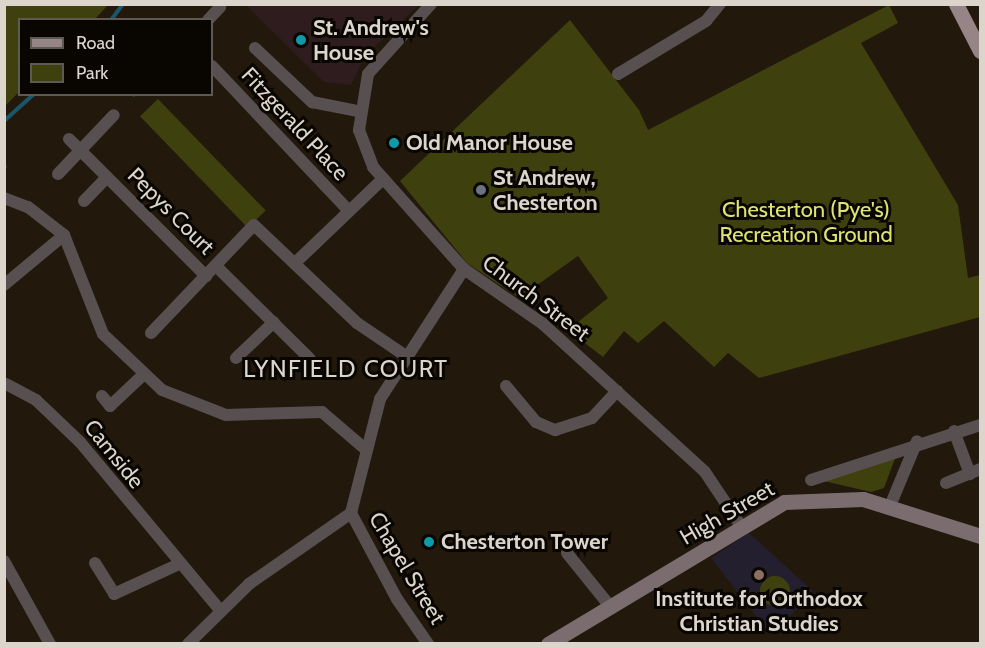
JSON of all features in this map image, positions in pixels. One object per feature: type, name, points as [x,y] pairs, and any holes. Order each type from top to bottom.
[{"type":"main road","points":[[956,4],[981,51]]},
{"type":"street","points":[[431,4],[378,57],[358,111],[366,154],[383,178],[464,269]]},
{"type":"street","points":[[618,74],[706,21],[720,4]]},
{"type":"street","points":[[210,18],[220,7]]},
{"type":"street","points":[[255,48],[312,102],[358,111]]},
{"type":"street","name":"Fitzgerald Place","points":[[213,67],[349,211]]},
{"type":"street","points":[[58,174],[114,115]]},
{"type":"street","name":"Pepys Court","points":[[69,139],[206,276]]},
{"type":"street","name":"Pepys Court","points":[[84,201],[107,177]]},
{"type":"street","points":[[295,263],[383,178]]},
{"type":"street","points":[[4,198],[28,207],[64,236],[89,310],[123,358],[162,390],[226,415],[322,412],[364,448]]},
{"type":"street","points":[[151,333],[254,225],[357,323],[406,356]]},
{"type":"street","points":[[4,285],[64,236]]},
{"type":"street","points":[[216,266],[310,359]]},
{"type":"street","name":"Church Street","points":[[351,513],[364,448],[380,399],[464,269],[543,324],[705,472],[741,526]]},
{"type":"street","points":[[236,358],[274,322]]},
{"type":"street","points":[[102,396],[110,406],[144,374]]},
{"type":"street","name":"Camside","points":[[6,384],[36,400],[80,442],[177,565],[219,609]]},
{"type":"street","points":[[506,386],[546,429],[569,429],[592,418],[617,391]]},
{"type":"street","points":[[811,480],[917,441],[981,425]]},
{"type":"street","points":[[946,483],[975,471],[954,431]]},
{"type":"street","points":[[890,507],[917,441]]},
{"type":"street","name":"High Street","points":[[548,644],[609,605],[784,502],[830,497],[890,507],[981,536]]},
{"type":"street","points":[[188,644],[219,609],[351,513]]},
{"type":"street","name":"Chapel Street","points":[[351,513],[391,590],[428,644]]},
{"type":"street","points":[[567,553],[609,605]]},
{"type":"street","points":[[4,561],[50,644]]},
{"type":"street","points":[[95,562],[114,594],[177,565]]},
{"type":"shaded area","points":[[246,5],[419,5],[365,56],[351,85],[324,82]]},
{"type":"shaded area","name":"Institute for Orthodox Christian Studies","points":[[749,533],[814,592],[771,635],[711,558]]},
{"type":"green space","points":[[5,4],[108,4],[96,18],[18,18],[18,93],[5,106]]},
{"type":"green space","name":"Chesterton (Pye's) Recreation Ground","points":[[889,5],[898,23],[861,43],[958,205],[968,278],[980,275],[980,317],[759,378],[728,353],[714,367],[664,321],[638,343],[624,331],[603,357],[568,330],[608,298],[578,256],[519,298],[467,263],[400,181],[570,20],[639,110],[648,130]]},
{"type":"green space","points":[[158,99],[266,210],[248,228],[140,116]]},
{"type":"green space","points":[[896,456],[884,488],[871,492],[824,481]]},
{"type":"green space","points":[[775,576],[786,580],[790,591],[786,602],[775,606],[764,602],[760,591],[764,580]]},
{"type":"waterway","points":[[112,18],[123,4]]},
{"type":"waterway","points":[[4,121],[32,96]]},
{"type":"place","name":"St. Andrew's House","points":[[301,40]]},
{"type":"place","name":"Old Manor House","points":[[394,143]]},
{"type":"place","name":"St Andrew, Chesterton","points":[[481,190]]},
{"type":"place","name":"Chesterton Tower","points":[[429,542]]},
{"type":"place","name":"Institute for Orthodox Christian Studies","points":[[759,575]]},
{"type":"district","name":"LYNFIELD COURT","points":[[346,369]]}]
